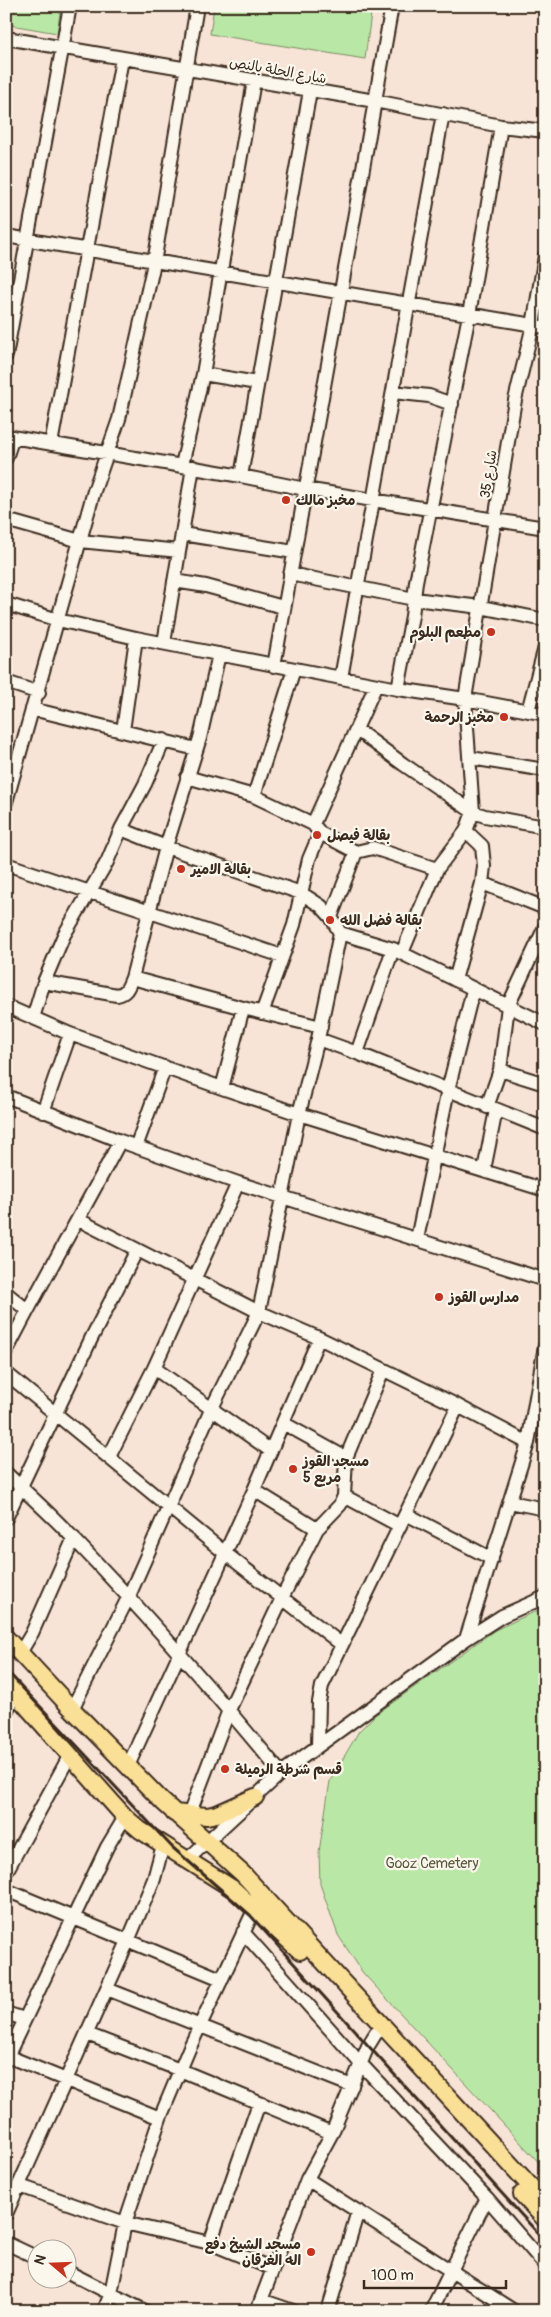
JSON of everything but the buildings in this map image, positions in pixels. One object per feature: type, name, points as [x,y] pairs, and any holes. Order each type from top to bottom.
[{"type":"main road","points":[[6,1638],[128,1766],[182,1814],[205,1842],[243,1874],[545,2202]]},
{"type":"main road","points":[[11,1688],[125,1817],[232,1889],[255,1908],[293,1945],[376,2033],[545,2219]]},
{"type":"main road","points":[[182,1814],[218,1814],[255,1797]]},
{"type":"street","points":[[6,356],[70,6]]},
{"type":"street","points":[[6,802],[12,764],[38,693],[94,491],[119,419],[154,263],[197,6]]},
{"type":"street","points":[[274,666],[283,607],[392,6]]},
{"type":"street","name":"شارع الحلة بالنص","points":[[6,38],[374,101],[502,126],[545,131]]},
{"type":"street","points":[[52,444],[122,58]]},
{"type":"street","points":[[164,643],[182,534],[187,466],[254,81]]},
{"type":"street","points":[[241,476],[310,91]]},
{"type":"street","points":[[341,678],[443,114]]},
{"type":"street","points":[[398,689],[469,315],[502,126]]},
{"type":"street","points":[[6,236],[154,263],[539,326]]},
{"type":"street","name":"شارع 35","points":[[473,812],[471,758],[465,698],[515,400],[539,326],[545,256]]},
{"type":"street","points":[[203,374],[257,383]]},
{"type":"street","points":[[393,392],[429,396],[452,404]]},
{"type":"street","points":[[6,458],[10,436],[187,466],[305,489],[432,508],[545,528]]},
{"type":"street","points":[[6,520],[80,541],[179,552]]},
{"type":"street","points":[[182,534],[294,552]]},
{"type":"street","points":[[290,574],[414,599],[481,608],[545,620]]},
{"type":"street","points":[[174,581],[206,586],[283,607]]},
{"type":"street","points":[[6,604],[58,620],[136,638],[376,685],[465,698],[545,714]]},
{"type":"street","points":[[123,731],[136,638]]},
{"type":"street","points":[[528,711],[545,647]]},
{"type":"street","points":[[44,982],[117,995],[127,990],[150,913],[166,847],[196,749],[219,654]]},
{"type":"street","points":[[254,796],[294,669]]},
{"type":"street","points":[[6,682],[38,693]]},
{"type":"street","points":[[262,1013],[294,925],[316,828],[376,685]]},
{"type":"street","points":[[32,710],[196,749]]},
{"type":"street","points":[[357,730],[402,764],[473,812],[502,820],[545,827]]},
{"type":"street","points":[[33,1018],[44,982],[64,935],[108,862],[121,829],[145,784],[164,740]]},
{"type":"street","points":[[471,758],[545,770]]},
{"type":"street","points":[[187,777],[254,796],[316,828],[356,852],[376,848],[437,869]]},
{"type":"street","points":[[357,1053],[397,951],[437,869],[466,831],[473,812]]},
{"type":"street","points":[[72,1709],[128,1598],[211,1410],[259,1312],[299,1114],[320,1033],[340,933],[331,917],[321,906],[301,893],[166,847],[121,829]]},
{"type":"street","points":[[455,980],[482,883],[484,866],[482,846],[466,831]]},
{"type":"street","points":[[331,917],[356,852]]},
{"type":"street","points":[[6,864],[282,956]]},
{"type":"street","points":[[482,883],[545,908]]},
{"type":"street","points":[[484,1170],[491,1108],[500,1070],[508,1006],[545,927]]},
{"type":"street","points":[[340,933],[397,951],[545,1024]]},
{"type":"street","points":[[132,978],[262,1013],[320,1033],[357,1053],[545,1129]]},
{"type":"street","points":[[417,1239],[448,1090],[473,990]]},
{"type":"street","points":[[6,1006],[70,1034],[222,1088],[299,1114],[545,1190]]},
{"type":"street","points":[[222,1088],[243,1008]]},
{"type":"street","points":[[43,1112],[70,1034]]},
{"type":"street","points":[[136,1147],[165,1067]]},
{"type":"street","points":[[500,1070],[545,1084]]},
{"type":"street","points":[[7,1097],[136,1147],[238,1183],[545,1280]]},
{"type":"street","points":[[6,1352],[120,1141]]},
{"type":"street","points":[[109,1457],[154,1368],[238,1183]]},
{"type":"street","points":[[79,1220],[259,1312],[319,1338],[458,1406],[528,1443]]},
{"type":"street","points":[[6,1518],[22,1488],[92,1337],[137,1250]]},
{"type":"street","points":[[6,1293],[28,1310]]},
{"type":"street","points":[[128,1766],[254,1490],[319,1338]]},
{"type":"street","points":[[466,1639],[528,1443],[545,1346]]},
{"type":"street","points":[[154,1368],[271,1451]]},
{"type":"street","points":[[182,1814],[282,1598],[317,1529],[340,1505],[344,1496],[346,1458],[383,1370]]},
{"type":"street","points":[[6,1373],[168,1507],[340,1644]]},
{"type":"street","points":[[318,1746],[319,1702],[322,1686],[340,1644],[458,1406]]},
{"type":"street","points":[[283,1423],[346,1458]]},
{"type":"street","points":[[6,1473],[74,1538],[229,1710],[281,1773]]},
{"type":"street","points":[[254,1490],[317,1529]]},
{"type":"street","points":[[344,1496],[400,1526]]},
{"type":"street","points":[[510,1502],[545,1509]]},
{"type":"street","points":[[406,1514],[492,1559]]},
{"type":"street","points":[[20,1653],[32,1633],[74,1538]]},
{"type":"street","points":[[188,1860],[205,1842],[281,1773],[466,1639],[525,1604],[545,1596]]},
{"type":"street","points":[[6,1712],[11,1688]]},
{"type":"street","points":[[6,1872],[70,1755]]},
{"type":"street","points":[[125,1817],[107,1847],[7,2058],[160,2118]]},
{"type":"street","points":[[6,2214],[128,1941],[154,1879],[163,1844]]},
{"type":"street","points":[[6,1890],[221,1979]]},
{"type":"street","points":[[104,2311],[111,2293],[125,2223],[160,2118],[221,1979],[255,1908]]},
{"type":"street","points":[[243,1932],[361,2064],[487,2198],[545,2264]]},
{"type":"street","points":[[107,1989],[352,2086]]},
{"type":"street","points":[[6,2013],[24,2020]]},
{"type":"street","points":[[293,2311],[259,2305],[307,2179],[332,2134],[376,2033]]},
{"type":"street","points":[[87,2034],[180,2070],[332,2134]]},
{"type":"street","points":[[210,2243],[259,2103]]},
{"type":"street","points":[[307,2179],[514,2311]]},
{"type":"street","points":[[20,2186],[125,2223],[210,2243],[273,2269]]},
{"type":"street","points":[[431,2311],[487,2198]]},
{"type":"street","points":[[328,2311],[358,2211]]},
{"type":"street","points":[[6,2243],[28,2253]]},
{"type":"street","points":[[78,2277],[145,2311]]},
{"type":"green space","points":[[14,6],[61,6],[57,33],[11,25]]},
{"type":"green space","points":[[214,6],[372,6],[365,59],[210,34]]},
{"type":"green space","name":"Gooz Cemetery","points":[[545,1607],[545,2169],[363,1973],[338,1935],[320,1884],[319,1852],[330,1781],[359,1731],[375,1715],[495,1630]]},
{"type":"railway","points":[[6,1670],[172,1847],[250,1915],[545,2241]]},
{"type":"place","name":"مخبز مالك","points":[[286,500]]},
{"type":"place","name":"مطعم البلوم","points":[[491,632]]},
{"type":"place","name":"مخبز الرحمة","points":[[504,717]]},
{"type":"place","name":"بقالة فيصل","points":[[317,835]]},
{"type":"place","name":"بقالة الامير","points":[[181,869]]},
{"type":"place","name":"بقالة فضل الله","points":[[330,920]]},
{"type":"place","name":"مدارس القوز","points":[[439,1297]]},
{"type":"place","name":"مسجد القوز مربع 5","points":[[293,1469]]},
{"type":"place","name":"قسم شرطة الرميلة","points":[[225,1769]]},
{"type":"place","name":"مسجد الشيخ دفع اله الغرقان","points":[[311,2252]]}]
